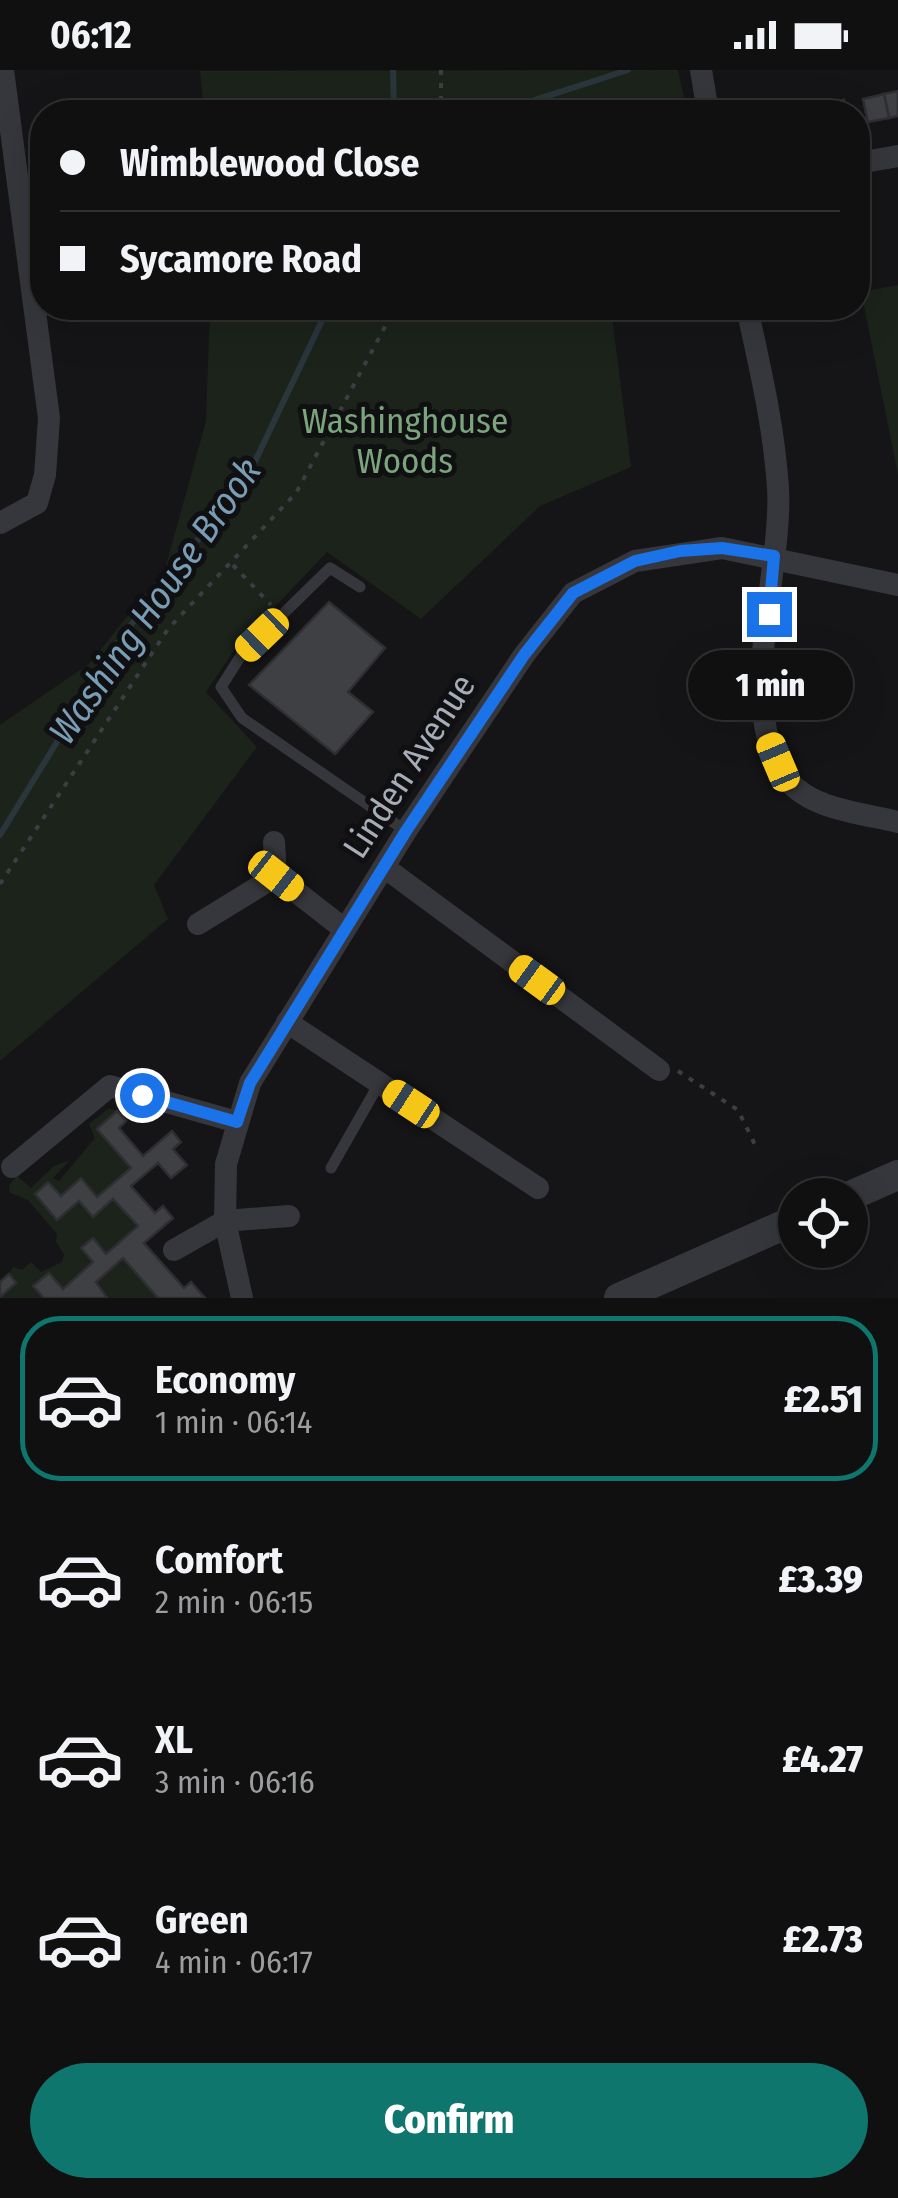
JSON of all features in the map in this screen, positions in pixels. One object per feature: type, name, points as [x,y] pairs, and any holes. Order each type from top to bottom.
[{"type":"street","points":[[3,70],[30,274]]},
{"type":"street","points":[[701,70],[706,100]]},
{"type":"street","points":[[870,161],[898,156]]},
{"type":"street","points":[[0,522],[38,503],[45,475],[49,418],[36,320]]},
{"type":"street","points":[[750,320],[766,392],[778,490],[761,713],[778,762],[796,790],[810,799],[898,822]]},
{"type":"street","name":"Linden Avenue","points":[[242,1298],[225,1221],[226,1164],[250,1083],[406,831],[524,655],[573,593],[635,561],[680,551],[722,548],[898,585]]},
{"type":"street","points":[[274,842],[276,876],[344,929]]},
{"type":"street","points":[[384,867],[659,1070]]},
{"type":"street","points":[[198,924],[276,876]]},
{"type":"street","points":[[287,1022],[538,1188]]},
{"type":"street","points":[[12,1167],[110,1086],[237,1122]]},
{"type":"street","points":[[868,1188],[898,1175]]},
{"type":"street","points":[[174,1250],[225,1221],[289,1216]]},
{"type":"street","points":[[618,1298],[778,1227]]},
{"type":"lane","points":[[360,588],[330,568],[242,654],[222,687],[242,718],[406,831]]},
{"type":"lane","points":[[331,1168],[380,1082]]},
{"type":"path","points":[[441,70],[442,100]]},
{"type":"path","points":[[0,884],[168,628],[233,565],[296,494],[389,320]]},
{"type":"path","points":[[233,565],[281,616]]},
{"type":"path","points":[[659,1070],[674,1069],[738,1110],[757,1149]]},
{"type":"green space","points":[[678,70],[684,100],[203,100],[200,71]]},
{"type":"green space","points":[[898,285],[898,474],[867,320],[870,320],[870,290]]},
{"type":"green space","name":"Washinghouse Woods","points":[[210,320],[613,320],[631,467],[540,506],[421,619],[327,552],[235,649],[206,692],[257,747],[154,885],[168,919],[0,1061],[0,725],[90,663],[165,569],[206,421]]},
{"type":"green space","points":[[109,1108],[117,1111],[97,1129],[131,1168],[97,1197],[81,1179],[61,1196],[48,1182],[35,1194],[57,1219],[79,1201],[113,1199],[138,1226],[106,1254],[92,1238],[82,1248],[93,1262],[63,1289],[49,1273],[34,1286],[44,1298],[0,1298],[16,1283],[9,1274],[13,1267],[22,1270],[31,1262],[41,1272],[62,1262],[64,1254],[56,1242],[57,1234],[28,1200],[10,1193],[9,1185],[17,1176],[31,1188],[54,1166],[70,1160],[53,1178],[59,1181],[95,1138],[89,1124]]},
{"type":"green space","points":[[123,1258],[158,1298],[107,1298],[96,1282]]},
{"type":"building","points":[[898,91],[898,116],[889,118],[884,94]]},
{"type":"building","points":[[884,94],[889,118],[870,122],[870,100],[863,99]]},
{"type":"building","points":[[329,602],[385,648],[348,692],[373,712],[335,754],[249,685]]},
{"type":"building","points":[[117,1111],[126,1121],[119,1128],[143,1156],[172,1131],[181,1142],[173,1149],[187,1165],[171,1178],[158,1163],[131,1186],[155,1213],[163,1206],[173,1218],[144,1243],[184,1288],[191,1282],[205,1298],[158,1298],[123,1258],[96,1282],[107,1298],[44,1298],[33,1286],[49,1273],[63,1289],[93,1262],[81,1248],[93,1238],[106,1254],[138,1226],[113,1199],[93,1217],[79,1201],[57,1220],[35,1194],[48,1182],[61,1196],[81,1178],[97,1197],[131,1168],[97,1129]]},
{"type":"building","points":[[9,1274],[16,1283],[0,1297],[0,1282]]},
{"type":"waterway","name":"Washing House Brook","points":[[393,70],[394,100]]},
{"type":"waterway","name":"Washing House Brook","points":[[535,100],[628,70]]},
{"type":"waterway","name":"Washing House Brook","points":[[0,835],[120,639],[248,476],[322,320]]},
{"type":"route","points":[[142,1095],[237,1122],[250,1083],[406,831],[524,655],[573,593],[635,561],[680,551],[722,548],[774,556],[769,614]]}]
